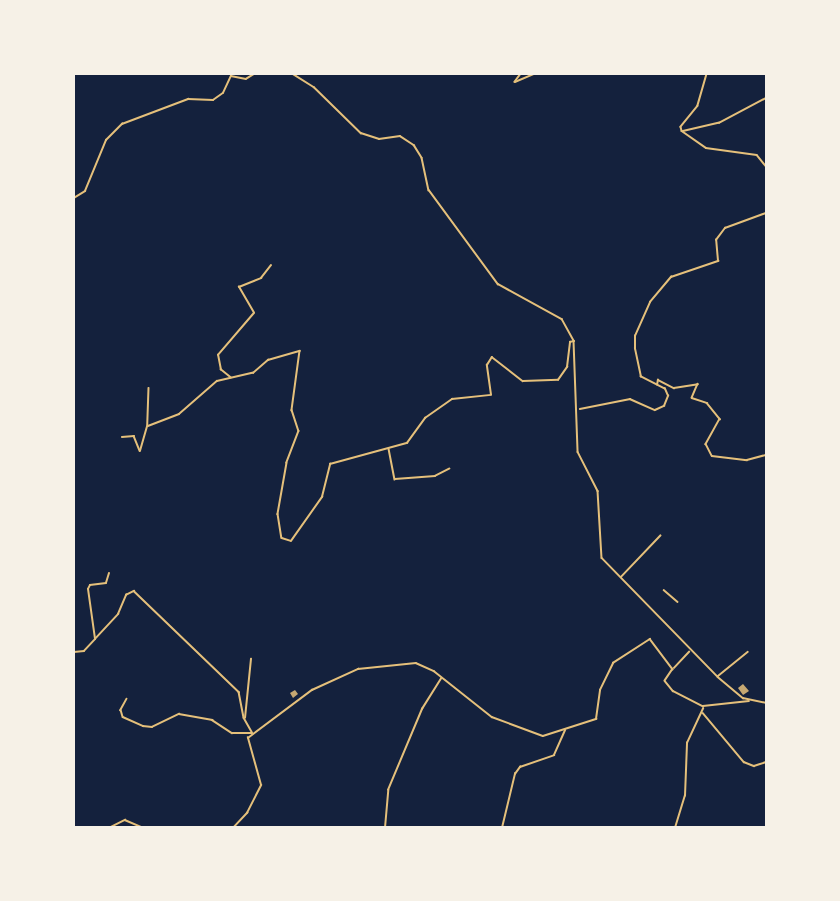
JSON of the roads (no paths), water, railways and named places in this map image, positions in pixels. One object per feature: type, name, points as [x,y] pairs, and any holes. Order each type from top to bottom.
[{"type":"street","points":[[74,198],[85,191],[106,140],[122,124],[186,100],[213,100],[223,93],[231,76],[246,79],[254,74]]},
{"type":"street","points":[[293,74],[314,87],[361,133],[379,139],[400,136],[414,145],[422,158],[429,190],[498,284],[523,301],[558,316],[574,341],[579,409],[579,458],[600,499],[600,552],[690,651],[718,677],[753,702]]},
{"type":"street","points":[[521,74],[515,82],[534,74]]},
{"type":"street","points":[[682,131],[681,127],[698,106],[707,74]]},
{"type":"street","points":[[682,131],[719,123],[766,98]]},
{"type":"street","points":[[682,131],[706,148],[757,154],[766,166]]},
{"type":"street","points":[[579,409],[630,399],[656,410],[664,406],[668,396],[665,389],[641,377],[635,349],[635,336],[650,302],[671,278],[718,261],[716,240],[725,228],[766,213]]},
{"type":"street","points":[[232,378],[220,370],[218,355],[254,313],[238,288],[261,278],[271,265]]},
{"type":"street","points":[[148,426],[179,414],[217,381],[253,374],[268,360],[302,352],[292,410],[299,431],[287,463],[278,514],[286,540],[295,539],[322,497],[330,464],[406,443],[425,418],[452,399],[491,394],[487,365],[492,357],[524,381],[558,380],[567,367],[569,345],[574,341]]},
{"type":"street","points":[[657,386],[658,380],[674,388],[698,384],[692,398],[707,403],[720,419],[706,444],[712,456],[747,460],[766,455]]},
{"type":"street","points":[[122,437],[134,436],[140,451],[148,426],[149,388]]},
{"type":"street","points":[[389,448],[395,478],[435,476],[449,470]]},
{"type":"street","points":[[621,577],[660,536]]},
{"type":"street","points":[[95,639],[88,589],[90,585],[106,583],[109,573]]},
{"type":"street","points":[[664,590],[678,602]]},
{"type":"street","points":[[74,652],[84,651],[118,614],[126,595],[137,593],[239,692],[244,718],[253,733]]},
{"type":"street","points":[[128,699],[121,710],[123,717],[143,726],[152,727],[179,714],[212,720],[232,734],[253,733],[267,726],[329,679],[358,669],[416,663],[442,677],[483,711],[524,731],[543,736],[596,719],[600,690],[613,663],[629,650],[650,639],[674,669]]},
{"type":"street","points":[[690,651],[674,669],[666,684],[703,706],[766,703]]},
{"type":"street","points":[[718,677],[748,652]]},
{"type":"street","points":[[244,718],[252,678],[251,659]]},
{"type":"street","points":[[385,828],[388,790],[395,771],[422,709],[442,677]]},
{"type":"street","points":[[675,828],[685,796],[687,743],[702,713],[703,706]]},
{"type":"street","points":[[702,713],[744,762],[754,766],[766,762]]},
{"type":"street","points":[[502,828],[515,774],[520,767],[554,755],[565,730]]},
{"type":"street","points":[[233,828],[247,813],[261,785],[248,743],[253,733]]},
{"type":"street","points":[[109,828],[125,820],[144,828]]}]
